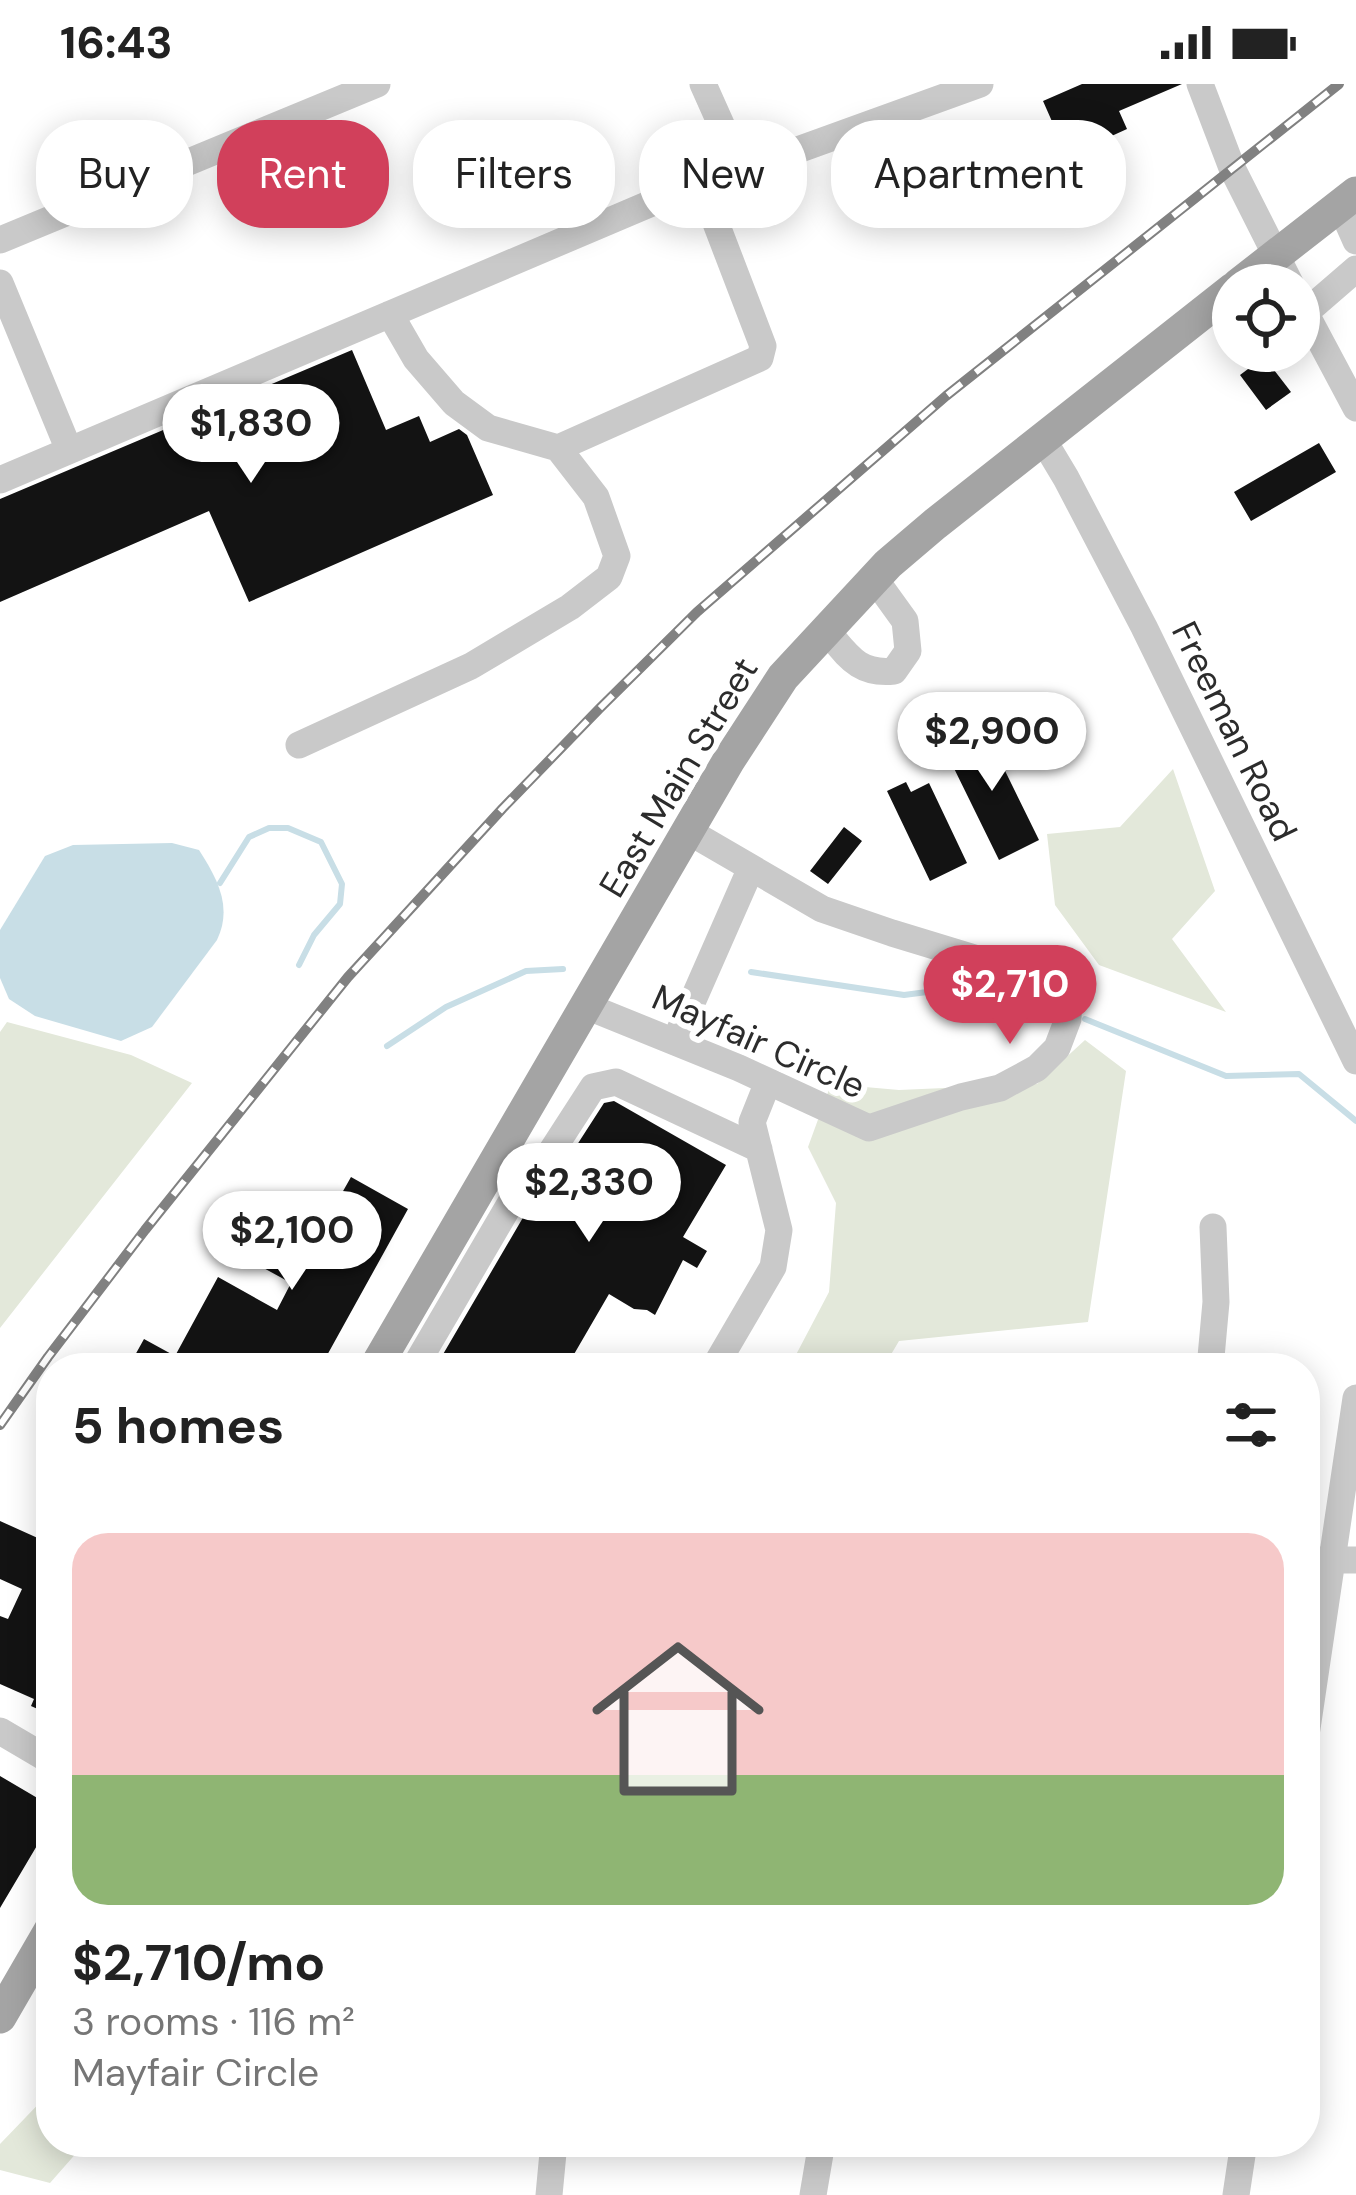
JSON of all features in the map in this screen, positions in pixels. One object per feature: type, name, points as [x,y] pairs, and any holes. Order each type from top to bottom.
[{"type":"main road","name":"East Main Street","points":[[1289,264],[1348,199]]},
{"type":"main road","name":"East Main Street","points":[[388,1353],[438,1293],[586,1006],[782,677],[874,578],[935,524],[1212,306]]},
{"type":"main road","points":[[0,2017],[36,1955]]},
{"type":"street","points":[[0,241],[376,84]]},
{"type":"street","points":[[703,84],[719,120]]},
{"type":"street","points":[[1200,84],[1232,168],[1281,264]]},
{"type":"street","points":[[807,145],[976,85]]},
{"type":"street","points":[[1348,199],[1356,241]]},
{"type":"street","points":[[0,480],[639,208]]},
{"type":"street","points":[[557,448],[760,358],[763,346],[718,228]]},
{"type":"street","points":[[1320,294],[1356,268]]},
{"type":"street","points":[[0,283],[69,450]]},
{"type":"street","points":[[299,745],[471,666],[570,607],[609,577],[617,556],[596,497],[557,448],[488,428],[454,403],[416,358],[390,314]]},
{"type":"street","points":[[1320,341],[1356,408]]},
{"type":"street","name":"Freeman Road","points":[[1042,438],[1144,627],[1356,1060]]},
{"type":"street","points":[[825,629],[853,662],[875,673],[894,670],[908,651],[905,621],[874,578]]},
{"type":"street","name":"Mayfair Circle","points":[[586,1006],[868,1128],[1000,1088],[1037,1067],[1057,1048],[1068,1019],[1069,989],[822,909],[688,831]]},
{"type":"street","points":[[675,1041],[751,868]]},
{"type":"street","points":[[419,1353],[438,1293],[521,1185],[540,1169],[592,1087],[616,1082],[759,1149]]},
{"type":"street","points":[[723,1353],[773,1267],[779,1231],[752,1122],[768,1082]]},
{"type":"street","points":[[1211,1353],[1216,1302],[1213,1228]]},
{"type":"street","points":[[1320,1637],[1356,1398]]},
{"type":"street","points":[[0,1731],[36,1752]]},
{"type":"street","points":[[549,2195],[553,2157]]},
{"type":"street","points":[[813,2195],[819,2157]]},
{"type":"street","points":[[1236,2195],[1242,2157]]},
{"type":"shaded area","points":[[1173,769],[1215,891],[1172,939],[1226,1012],[1099,965],[1055,905],[1047,834],[1120,827]]},
{"type":"shaded area","points":[[7,1022],[131,1055],[192,1083],[0,1328],[0,1032]]},
{"type":"shaded area","points":[[1085,1040],[1126,1071],[1088,1322],[899,1341],[892,1353],[797,1353],[829,1292],[836,1203],[808,1147],[831,1084],[899,1090],[1037,1084]]},
{"type":"shaded area","points":[[36,2107],[36,2157],[73,2157],[50,2183],[0,2170],[0,2144]]},
{"type":"water","points":[[172,843],[199,850],[217,882],[222,928],[152,1027],[121,1041],[35,1016],[9,999],[0,978],[0,930],[45,856],[73,845]]},
{"type":"building","points":[[1082,84],[1182,84],[1119,111],[1123,120],[1051,120],[1043,101]]},
{"type":"building","points":[[352,350],[386,430],[419,416],[430,442],[459,429],[467,435],[493,495],[249,602],[209,511],[0,602],[0,499]]},
{"type":"building","points":[[1276,372],[1291,392],[1266,410],[1240,375]]},
{"type":"building","points":[[1319,443],[1336,472],[1251,521],[1234,492]]},
{"type":"building","points":[[984,728],[1039,840],[999,860],[944,748]]},
{"type":"building","points":[[906,782],[911,792],[929,783],[967,863],[930,881],[887,791]]},
{"type":"building","points":[[844,827],[862,841],[828,884],[810,871]]},
{"type":"building","points":[[614,1101],[726,1165],[683,1237],[707,1251],[697,1268],[683,1260],[655,1315],[609,1294],[575,1353],[444,1353],[535,1197],[555,1179],[604,1103]]},
{"type":"building","points":[[351,1177],[408,1209],[328,1353],[177,1353],[218,1277],[277,1310],[291,1283],[249,1260],[262,1236],[257,1233],[264,1219],[312,1246]]},
{"type":"building","points":[[144,1339],[170,1353],[136,1353]]},
{"type":"building","points":[[0,1521],[36,1537],[36,1708],[31,1706],[34,1699],[0,1684],[0,1616],[8,1619],[22,1589],[0,1579]]},
{"type":"building","points":[[0,1776],[36,1797],[36,1847],[0,1908]]},
{"type":"waterway","points":[[220,883],[249,837],[269,828],[288,828],[321,842],[342,884],[340,904],[314,935],[299,965]]},
{"type":"waterway","points":[[387,1046],[446,1007],[526,971],[563,969]]},
{"type":"waterway","points":[[751,972],[904,995],[973,986],[1047,1001]]},
{"type":"waterway","points":[[1085,1019],[1226,1076],[1299,1074],[1356,1121]]},
{"type":"railway","points":[[51,1353],[348,977],[503,808],[697,612],[946,396],[1339,84]]},
{"type":"railway","points":[[0,1425],[36,1374]]}]
